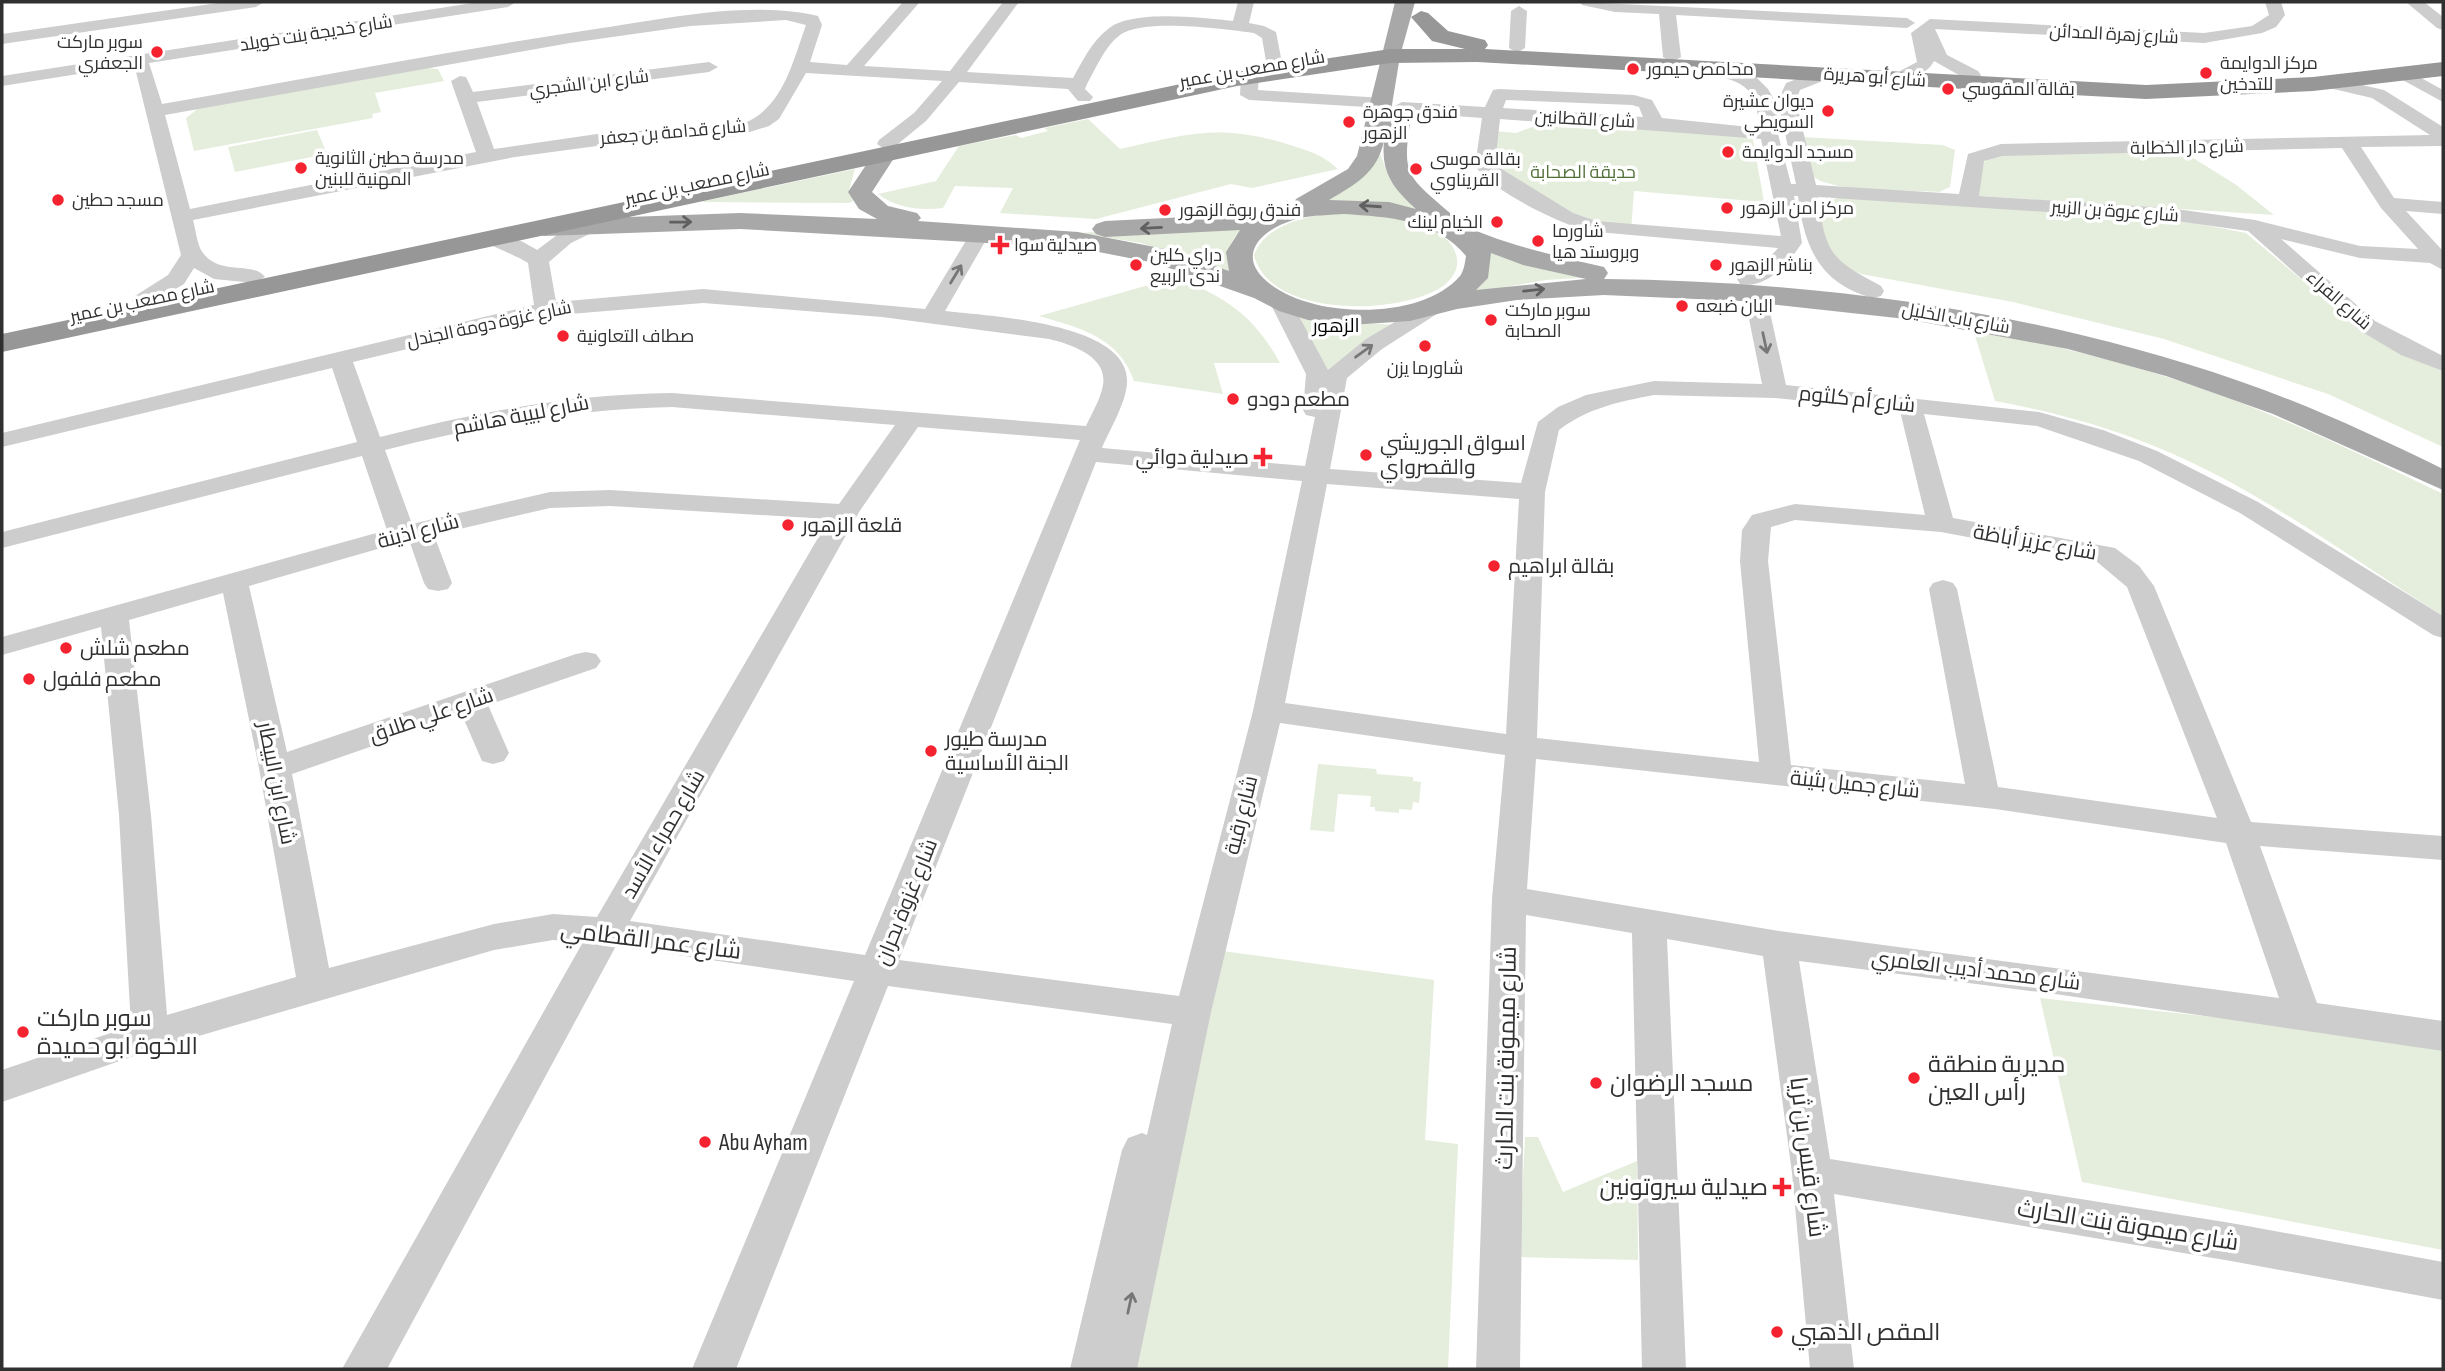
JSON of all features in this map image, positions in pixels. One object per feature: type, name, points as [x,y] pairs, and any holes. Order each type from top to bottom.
[{"type":"highway","points":[[1414,6],[1430,30],[1447,40],[1478,50]]},
{"type":"highway","name":"شارع أبو هريرة","points":[[1402,59],[1517,48],[2112,85],[2193,85],[2296,79],[2443,61]]},
{"type":"highway","name":"شارع أبو هريرة","points":[[1478,50],[2135,92],[2248,89],[2331,83],[2377,86],[2405,74],[2443,69]]},
{"type":"highway","name":"شارع مصعب بن عمير","points":[[2,343],[616,213],[885,149],[929,125],[1083,92],[1273,63],[1402,59]]},
{"type":"highway","name":"شارع مصعب بن عمير","points":[[2,330],[1250,76],[1302,68],[1402,59]]},
{"type":"main road","points":[[1414,6],[1392,105],[1393,170],[1399,179],[1472,244],[1479,257],[1479,270],[1473,282],[1460,294],[1437,305]]},
{"type":"main road","points":[[1270,296],[1241,270],[1238,262],[1239,248],[1250,233],[1364,166],[1392,105]]},
{"type":"main road","name":"شارع باب الخليل","points":[[885,149],[860,192],[870,206],[894,216],[1107,229],[1280,216],[1317,207],[1374,205],[1415,213],[1532,258],[1595,273],[1751,287],[2027,330],[2161,365],[2281,407],[2351,436],[2443,481]]},
{"type":"main road","name":"شارع مصعب بن عمير","points":[[540,229],[740,221],[1078,240],[1133,248],[1302,309],[1355,317],[1382,316],[1437,305]]},
{"type":"main road","name":"شارع باب الخليل","points":[[1437,305],[1502,294],[1580,287],[1751,287],[1873,291],[2034,317],[2170,353],[2317,403],[2443,460]]},
{"type":"street","points":[[2,39],[256,2]]},
{"type":"street","name":"شارع خديجة بنت خويلد","points":[[2,87],[450,6],[508,2]]},
{"type":"street","points":[[929,125],[957,74],[1011,2]]},
{"type":"street","points":[[1188,24],[1198,2]]},
{"type":"street","points":[[1240,26],[1246,2]]},
{"type":"street","name":"شارع زهرة المدائن","points":[[1588,2],[1667,10],[1918,19],[2204,38],[2245,33],[2270,24],[2277,15],[2273,2]]},
{"type":"street","points":[[2414,2],[2443,25]]},
{"type":"street","points":[[852,69],[911,3]]},
{"type":"street","points":[[639,8],[653,22]]},
{"type":"street","points":[[1667,10],[1672,57]]},
{"type":"street","name":"شارع قدامة بن جعفر","points":[[156,111],[653,22],[761,11],[805,14],[812,19],[814,25],[800,66],[774,113],[756,124],[713,131],[593,140],[487,156],[184,216]]},
{"type":"street","points":[[1517,48],[1519,11]]},
{"type":"street","points":[[1909,71],[1924,65],[1927,59],[1918,19]]},
{"type":"street","points":[[1918,19],[1940,60],[1972,75]]},
{"type":"street","points":[[800,66],[957,74],[1083,92],[1116,29],[1140,23],[1258,29],[1270,36],[1273,63]]},
{"type":"street","points":[[451,58],[468,98],[487,156]]},
{"type":"street","points":[[136,63],[156,111],[192,255],[214,273],[254,277]]},
{"type":"street","name":"شارع خديجة بنت خويلد","points":[[2,81],[136,63]]},
{"type":"street","points":[[1697,65],[1740,75],[1755,84],[1767,103],[1769,134],[1783,189],[1792,243],[1777,264],[1751,287],[1775,391]]},
{"type":"street","name":"شارع ابن الشجري","points":[[468,98],[709,67]]},
{"type":"street","points":[[1824,74],[1792,87],[1787,101],[1807,191],[1812,228],[1824,257],[1834,269],[1873,291]]},
{"type":"street","points":[[2405,74],[2443,97]]},
{"type":"street","name":"شارع القطانين","points":[[1250,76],[1249,95],[1655,123],[1769,134]]},
{"type":"street","points":[[2377,86],[2443,137]]},
{"type":"street","points":[[1492,113],[1486,163],[1488,170],[1578,223],[1610,229],[1792,243]]},
{"type":"street","name":"شارع دار الخطابة","points":[[1968,200],[1975,158],[2001,150],[2348,144],[2443,137]]},
{"type":"street","points":[[2348,144],[2388,204],[2440,259]]},
{"type":"street","name":"شارع عروة بن الزبير","points":[[1783,189],[2169,215],[2242,224],[2351,250],[2440,259]]},
{"type":"street","points":[[2388,204],[2443,208]]},
{"type":"street","points":[[538,260],[564,239],[616,213]]},
{"type":"street","name":"شارع الفراء","points":[[2242,224],[2281,248],[2375,331],[2443,364]]},
{"type":"street","points":[[932,315],[981,233]]},
{"type":"street","points":[[492,239],[516,246],[538,260],[546,309]]},
{"type":"street","points":[[143,301],[176,279],[192,255]]},
{"type":"street","name":"شارع غزوة دومة الجندل","points":[[2,440],[546,309],[703,296],[932,315],[1055,333],[1094,348],[1112,366],[1117,377],[1091,444]]},
{"type":"street","name":"شارع رقية","points":[[1092,1369],[1184,1010],[1268,711],[1309,474],[1319,389],[1318,374],[1270,296]]},
{"type":"street","name":"شارع رقية","points":[[1115,1369],[1184,1010],[1252,708],[1336,375],[1374,344],[1437,305]]},
{"type":"street","points":[[340,358],[370,446],[438,583]]},
{"type":"street","name":"شارع أم كلثوم","points":[[1521,747],[1532,492],[1547,427],[1567,412],[1594,400],[1654,388],[1775,391],[2039,419],[2081,429],[2135,449],[2237,497],[2443,629]]},
{"type":"street","name":"شارع لبيبة هاشم","points":[[2,540],[370,446],[537,409],[606,400],[672,400],[913,417],[1309,474],[1532,492]]},
{"type":"street","points":[[1910,405],[1941,524]]},
{"type":"street","name":"شارع حمراء الأسد","points":[[364,1369],[607,931],[755,676],[846,512],[913,417]]},
{"type":"street","name":"شارع غزوة بحران","points":[[714,1369],[1091,444]]},
{"type":"street","name":"شارع اذينة","points":[[2,646],[411,532],[527,504],[574,498],[610,498],[846,512]]},
{"type":"street","name":"شارع عزيز أباظة","points":[[1776,776],[1754,561],[1755,530],[1761,522],[1795,512],[1941,524],[2105,554],[2129,572],[2140,586],[2239,833],[2303,1014]]},
{"type":"street","name":"شارع ابن البيطار","points":[[234,582],[275,768],[315,986]]},
{"type":"street","points":[[1943,589],[1984,797]]},
{"type":"street","points":[[114,616],[135,815],[150,1035]]},
{"type":"street","name":"شارع علي طلاق","points":[[275,768],[586,661]]},
{"type":"street","points":[[471,701],[493,753]]},
{"type":"street","name":"شارع جميل بثينة","points":[[1268,711],[1521,747],[1984,797],[2239,833],[2443,848]]},
{"type":"street","name":"شارع ميمونة بنت الحارث","points":[[1498,1369],[1509,899],[1521,747]]},
{"type":"street","name":"شارع محمد أديب العامري","points":[[1509,899],[1779,945],[2443,1035]]},
{"type":"street","points":[[1649,922],[1664,1369]]},
{"type":"street","name":"شارع عمر القطامي","points":[[2,1086],[150,1035],[315,986],[530,929],[607,931],[878,971],[1184,1010]]},
{"type":"street","name":"شارع قيس بن ثريا","points":[[1779,945],[1812,1173],[1832,1369]]},
{"type":"street","name":"شارع ميمونة بنت الحارث","points":[[1812,1173],[2231,1242],[2443,1281]]},
{"type":"green space","points":[[426,68],[438,69],[444,81],[375,93],[381,112],[372,114],[373,118],[194,151],[186,118],[200,107]]},
{"type":"green space","points":[[1088,119],[1120,149],[1186,135],[1244,134],[1310,152],[1338,169],[1252,188],[1231,184],[1096,219],[1000,213],[1013,188],[955,186],[943,208],[935,209],[901,205],[878,194],[936,181],[959,146],[1016,135],[1021,138],[1048,131],[1045,128]]},
{"type":"green space","name":"حديقة الصحابة","points":[[1554,119],[1752,134],[1764,202],[1634,191],[1631,231],[1562,219],[1490,166],[1494,131],[1516,133]]},
{"type":"green space","points":[[317,130],[327,154],[235,172],[228,147]]},
{"type":"green space","points":[[1801,137],[1943,145],[1955,150],[1950,187],[1939,192],[1833,185],[1811,174]]},
{"type":"green space","points":[[2069,151],[2185,153],[2235,184],[2274,215],[1979,196],[1981,168],[1988,156]]},
{"type":"green space","points":[[1379,152],[1391,181],[1425,211],[1366,201],[1313,204]]},
{"type":"green space","points":[[855,169],[849,190],[853,201],[849,203],[700,202]]},
{"type":"green space","points":[[1848,196],[2194,223],[2246,233],[2340,312],[2394,348],[2443,370],[2443,447],[2328,394],[2164,339],[2013,302],[1861,274],[1836,262],[1826,241],[1819,210],[1826,201]]},
{"type":"green space","points":[[1330,213],[1383,217],[1423,226],[1440,234],[1451,245],[1457,259],[1456,271],[1443,286],[1423,296],[1397,303],[1338,305],[1309,300],[1284,291],[1265,276],[1254,255],[1267,236],[1276,230],[1308,217]]},
{"type":"green space","points":[[1248,223],[1234,238],[1229,250],[1241,279],[1141,243],[1079,233]]},
{"type":"green space","points":[[1479,243],[1595,277],[1546,280],[1472,293]]},
{"type":"green space","points":[[1177,277],[1224,301],[1249,320],[1280,363],[1214,363],[1223,394],[1134,381],[1119,354],[1108,344],[1083,330],[1039,316]]},
{"type":"green space","points":[[1293,312],[1347,322],[1397,325],[1328,370]]},
{"type":"green space","points":[[1973,329],[2102,358],[2221,395],[2333,442],[2443,494],[2443,616],[2302,524],[2191,462],[2095,425],[1995,401]]},
{"type":"green space","points":[[1318,764],[1376,769],[1377,774],[1413,777],[1413,781],[1421,782],[1419,803],[1413,802],[1412,810],[1399,809],[1399,813],[1375,811],[1375,807],[1370,807],[1371,796],[1338,794],[1334,832],[1310,830]]},
{"type":"green space","points":[[1216,950],[1434,980],[1425,1140],[1458,1144],[1448,1369],[1124,1369]]},
{"type":"green space","points":[[2040,998],[2367,1034],[2443,1047],[2443,1250],[2082,1182]]},
{"type":"green space","points":[[1525,1137],[1538,1137],[1563,1192],[1637,1161],[1638,1260],[1519,1257]]},
{"type":"place","name":"سوبر ماركت الجعفري","points":[[157,52]]},
{"type":"place","name":"محامص حيمور","points":[[1633,69]]},
{"type":"place","name":"مركز الدوايمة للتدخين","points":[[2206,73]]},
{"type":"place","name":"بقالة المقوسي","points":[[1948,89]]},
{"type":"place","name":"ديوان عشيرة السويطي","points":[[1828,111]]},
{"type":"place","name":"فندق جوهرة الزهور","points":[[1349,122]]},
{"type":"place","name":"مسجد الدوايمة","points":[[1728,152]]},
{"type":"place","name":"مدرسة حطين الثانوية المهنية للبنين","points":[[301,168]]},
{"type":"place","name":"بقالة موسى القريناوي","points":[[1416,169]]},
{"type":"place","name":"مسجد حطين","points":[[58,200]]},
{"type":"place","name":"مركز امن الزهور","points":[[1727,208]]},
{"type":"place","name":"فندق ربوة الزهور","points":[[1165,210]]},
{"type":"place","name":"الخيام لينك","points":[[1497,222]]},
{"type":"place","name":"شاورما وبروستد هيا","points":[[1538,241]]},
{"type":"place","name":"صيدلية سوا","points":[[1000,245]]},
{"type":"place","name":"دراي كلين ندى الربيع","points":[[1136,265]]},
{"type":"place","name":"بناشر الزهور","points":[[1716,265]]},
{"type":"place","name":"البان ضبعه","points":[[1682,306]]},
{"type":"place","name":"سوبر ماركت الصحابة","points":[[1491,320]]},
{"type":"place","name":"صطاف التعاونية","points":[[563,336]]},
{"type":"place","name":"شاورما يزن","points":[[1425,346]]},
{"type":"place","name":"مطعم دودو","points":[[1233,399]]},
{"type":"place","name":"اسواق الجوريشي والقصرواي","points":[[1366,455]]},
{"type":"place","name":"صيدلية دوائي","points":[[1263,457]]},
{"type":"place","name":"قلعة الزهور","points":[[788,525]]},
{"type":"place","name":"بقالة ابراهيم","points":[[1494,566]]},
{"type":"place","name":"مطعم شلش","points":[[66,648]]},
{"type":"place","name":"مطعم فلفول","points":[[29,679]]},
{"type":"place","name":"مدرسة طيور الجنة الأساسية","points":[[931,751]]},
{"type":"place","name":"سوبر ماركت الاخوة ابو حميدة","points":[[23,1032]]},
{"type":"place","name":"مديرية منطقة رأس العين","points":[[1914,1078]]},
{"type":"place","name":"مسجد الرضوان","points":[[1596,1083]]},
{"type":"place","name":"Abu Ayham","points":[[705,1142]]},
{"type":"place","name":"صيدلية سيروتونين","points":[[1782,1187]]},
{"type":"place","name":"المقص الذهبي","points":[[1777,1332]]},
{"type":"district","name":"الزهور","points":[[1336,325]]}]
